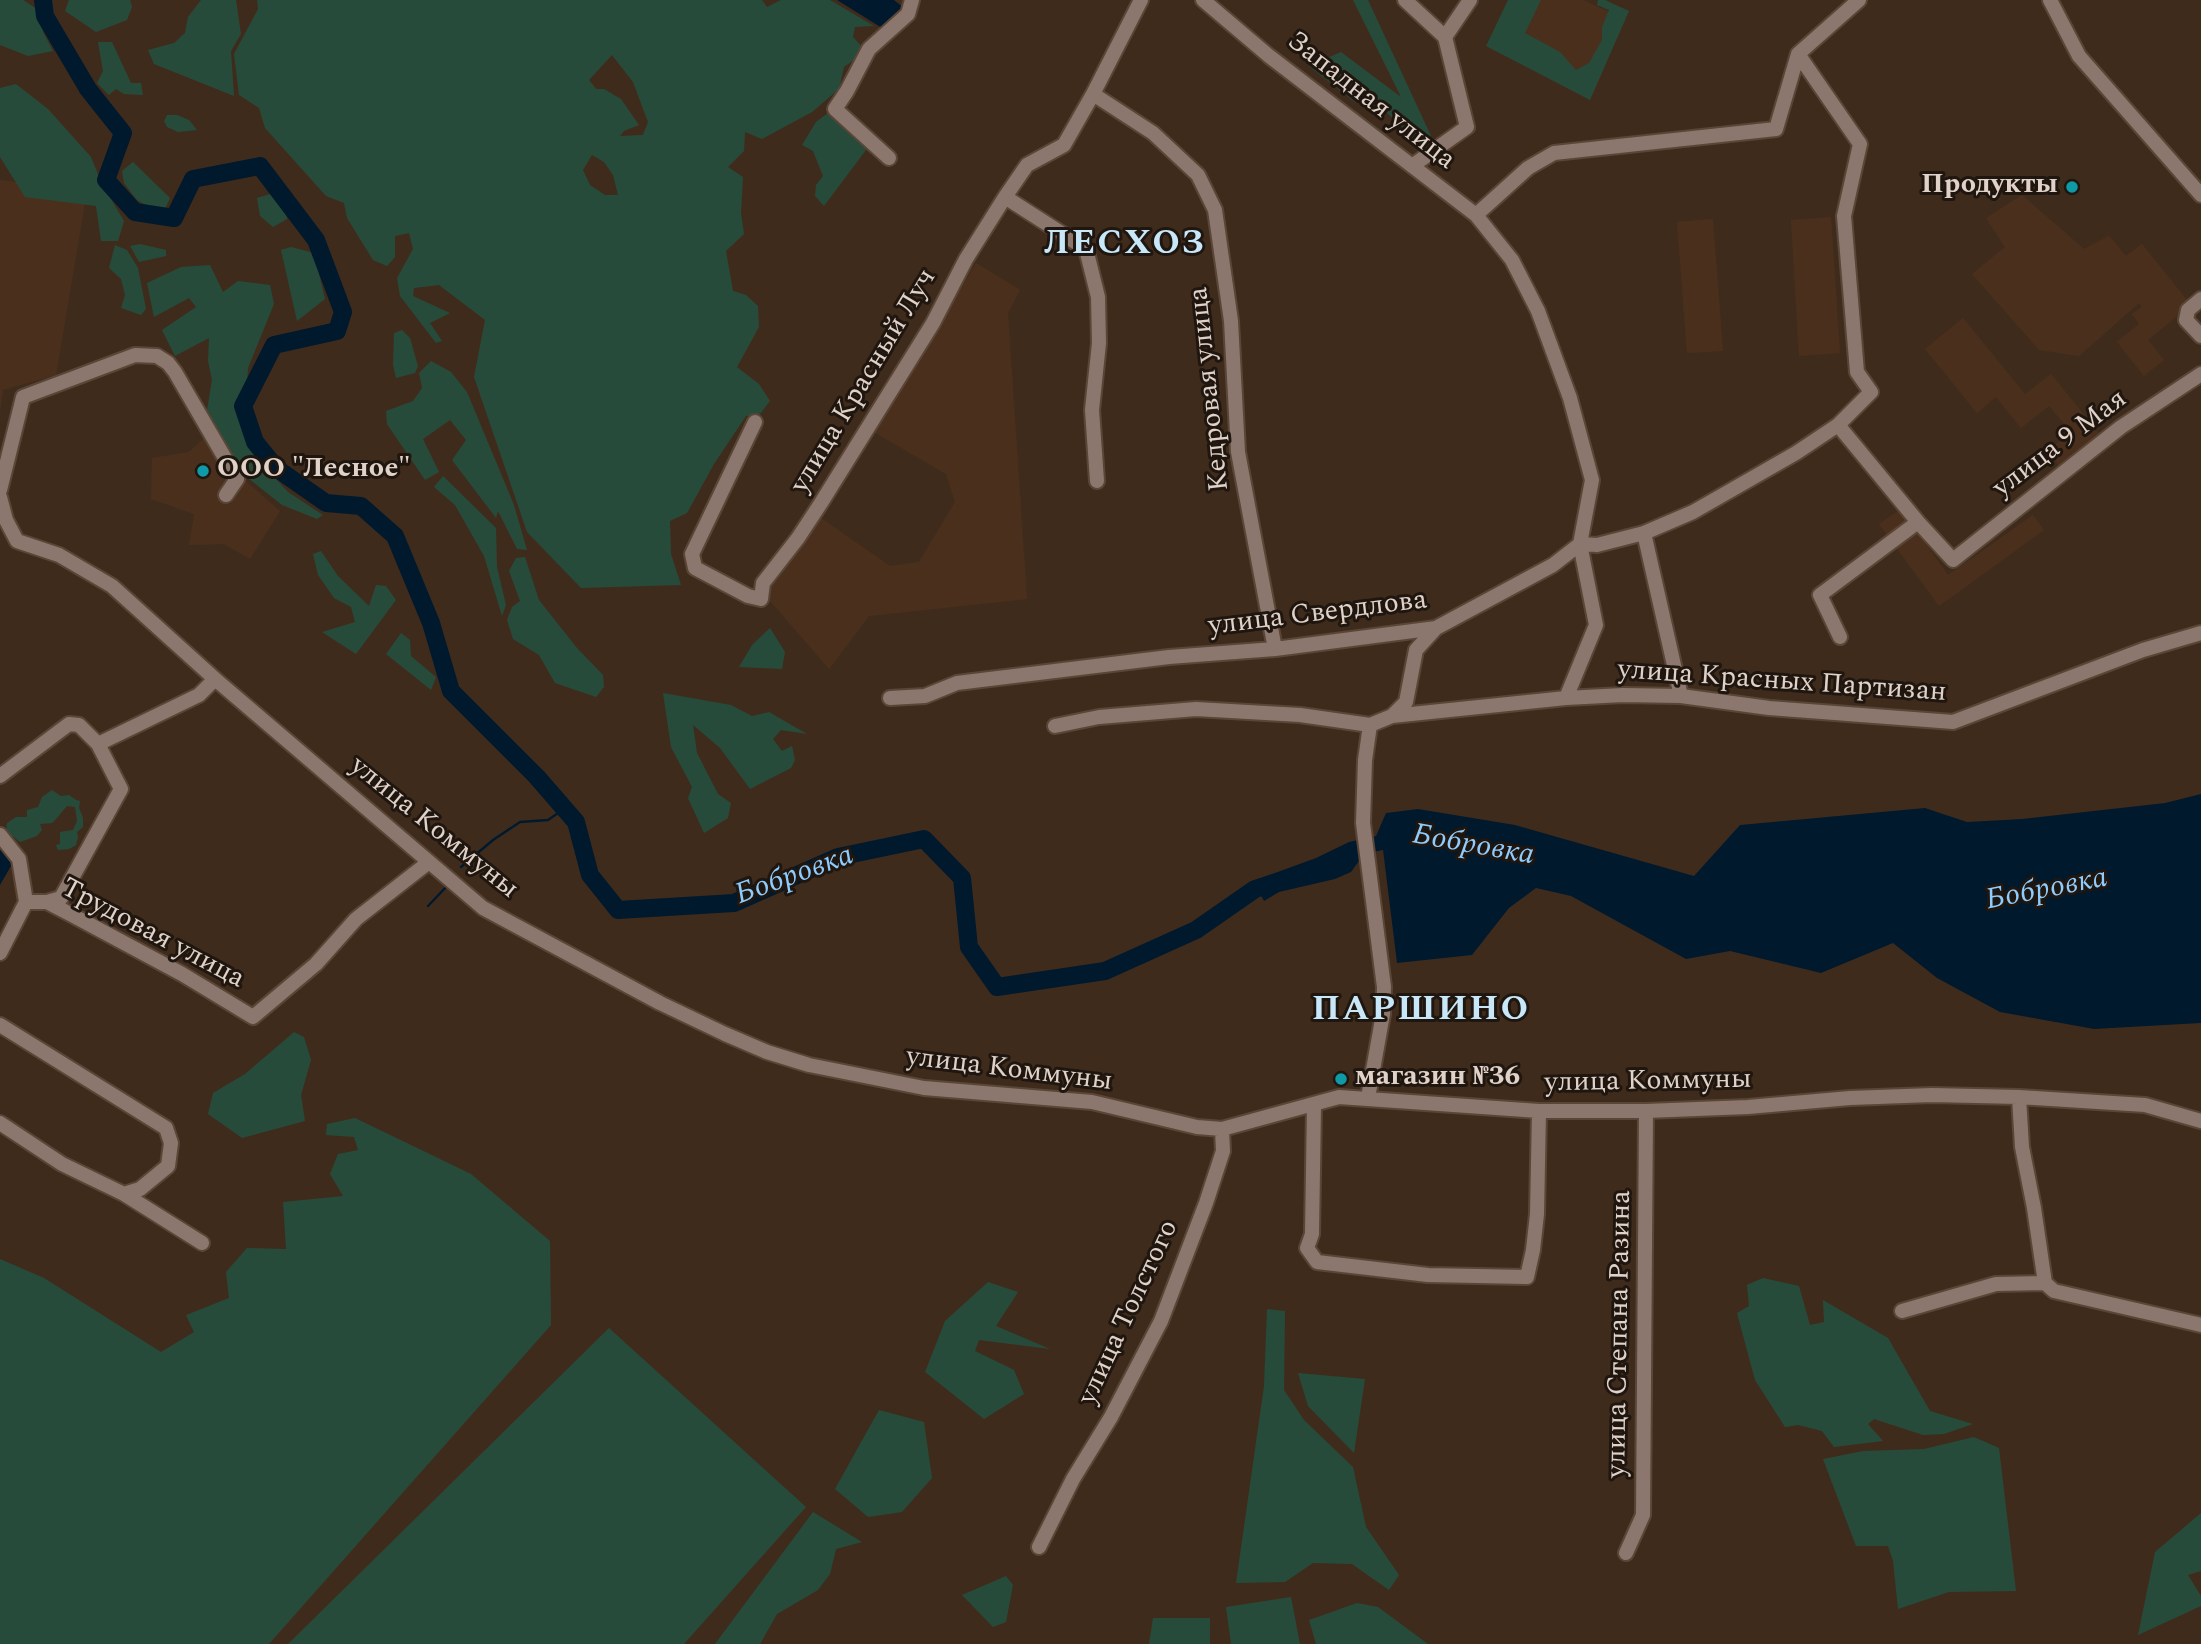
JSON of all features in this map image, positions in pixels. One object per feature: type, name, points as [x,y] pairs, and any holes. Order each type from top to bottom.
[{"type":"street","points":[[889,158],[835,109],[869,49],[908,15],[912,0]]},
{"type":"street","name":"улица Красный Луч","points":[[755,422],[692,554],[695,568],[748,596],[761,599],[763,583],[821,503],[933,323],[966,259],[1005,197],[1027,165],[1064,145],[1141,0]]},
{"type":"street","points":[[1405,0],[1446,37],[1467,127],[1412,166]]},
{"type":"street","points":[[1446,37],[1471,0]]},
{"type":"street","points":[[1476,215],[1528,168],[1554,153],[1776,129],[1798,54],[1859,0]]},
{"type":"street","points":[[2050,0],[2078,56],[2201,195]]},
{"type":"street","name":"Западная улица","points":[[1208,2],[1476,215],[1511,260],[1533,301],[1570,397],[1592,480],[1580,544]]},
{"type":"street","points":[[1566,698],[1595,625],[1580,544],[1597,545],[1644,533],[1693,512],[1787,459],[1838,425],[1871,392],[1857,372],[1844,216],[1860,144],[1798,54]]},
{"type":"street","name":"Кедровая улица","points":[[1093,94],[1153,133],[1198,175],[1215,210],[1231,321],[1238,452],[1275,649]]},
{"type":"street","points":[[1005,197],[1086,249],[1098,297],[1099,343],[1092,410],[1097,481]]},
{"type":"street","points":[[2201,299],[2188,310],[2186,320],[2201,337]]},
{"type":"street","points":[[0,491],[23,397],[135,355],[157,356],[175,372],[237,479],[226,495]]},
{"type":"street","name":"улица 9 Мая","points":[[1918,522],[1953,560],[2120,427],[2201,374]]},
{"type":"street","points":[[1838,425],[1918,522],[1820,596],[1840,637]]},
{"type":"street","points":[[0,497],[6,520],[16,541]]},
{"type":"street","points":[[1644,533],[1681,696]]},
{"type":"street","points":[[0,542],[5,539],[16,541]]},
{"type":"street","name":"улица Коммуны","points":[[16,541],[59,555],[112,586],[215,679],[483,908],[660,1003],[767,1052],[809,1065],[924,1088],[1092,1102],[1197,1127],[1223,1129],[1339,1097],[1539,1111],[1748,1107],[1850,1098],[1932,1095],[2020,1097],[2145,1105],[2201,1121]]},
{"type":"street","name":"улица Свердлова","points":[[890,698],[925,696],[957,683],[1169,657],[1275,649],[1436,628],[1553,565],[1580,544]]},
{"type":"street","points":[[1392,716],[1406,702],[1416,650],[1436,628]]},
{"type":"street","name":"улица Красных Партизан","points":[[1370,725],[1392,716],[1566,698],[1623,695],[1681,696],[1769,708],[1953,722],[2143,650],[2201,633]]},
{"type":"street","points":[[98,744],[199,695],[215,679]]},
{"type":"street","points":[[1055,726],[1099,717],[1196,709],[1300,715],[1370,725],[1365,760],[1363,823],[1384,987],[1383,1014],[1368,1098]]},
{"type":"street","points":[[0,776],[69,724],[79,725],[98,744],[121,789],[61,898],[47,902]]},
{"type":"street","points":[[0,835],[19,859],[26,902],[0,953]]},
{"type":"street","name":"Трудовая улица","points":[[26,902],[47,902],[182,974],[253,1017],[316,964],[356,919],[429,862]]},
{"type":"street","points":[[0,1025],[166,1128],[171,1143],[168,1166],[140,1189],[124,1194]]},
{"type":"street","points":[[2020,1097],[2022,1147],[2045,1283],[2054,1292],[2201,1325]]},
{"type":"street","points":[[1314,1106],[1312,1234],[1307,1248],[1317,1262],[1427,1275],[1527,1277],[1534,1250],[1537,1214],[1539,1111]]},
{"type":"street","name":"улица Степана Разина","points":[[1626,1553],[1643,1515],[1646,1111]]},
{"type":"street","points":[[0,1123],[62,1164],[124,1194],[202,1243]]},
{"type":"street","name":"улица Толстого","points":[[1039,1547],[1073,1479],[1111,1417],[1160,1321],[1206,1203],[1223,1151],[1223,1129]]},
{"type":"street","points":[[1902,1311],[1996,1284],[2045,1283]]},
{"type":"shaded area","points":[[1527,0],[1583,0],[1616,15],[1588,76],[1508,39]]},
{"type":"shaded area","points":[[0,180],[87,191],[56,375],[3,390],[0,412]]},
{"type":"shaded area","points":[[2022,195],[2084,249],[2109,236],[2126,256],[2142,244],[2191,305],[2148,340],[2164,360],[2144,376],[2117,342],[2139,324],[2132,314],[2142,307],[2139,303],[2079,356],[2039,350],[1972,274],[2005,247],[1986,218]]},
{"type":"shaded area","points":[[1831,217],[1840,353],[1799,356],[1791,220]]},
{"type":"shaded area","points":[[1713,219],[1723,351],[1687,353],[1677,222]]},
{"type":"shaded area","points":[[976,263],[1020,290],[1008,313],[1027,599],[869,616],[829,669],[765,595],[769,581],[818,516],[890,566],[919,562],[955,502],[946,474],[874,432]]},
{"type":"shaded area","points":[[1963,318],[2025,394],[2051,374],[2099,433],[2059,466],[2047,451],[2071,432],[2049,406],[2021,428],[1996,397],[1977,413],[1925,349]]},
{"type":"shaded area","name":"ООО \"Лесное\"","points":[[213,430],[241,477],[280,511],[250,559],[224,544],[189,545],[194,514],[151,499],[152,458],[189,452]]},
{"type":"shaded area","points":[[1901,509],[1948,575],[2033,515],[2044,530],[1939,606],[1879,524]]},
{"type":"green space","points":[[0,0],[23,0],[40,11],[43,32],[53,51],[28,56],[0,45]]},
{"type":"green space","points":[[69,0],[130,0],[132,7],[127,20],[96,32],[65,11]]},
{"type":"green space","points":[[201,0],[236,0],[241,34],[231,51],[234,96],[154,64],[148,50],[174,43],[185,33],[188,17]]},
{"type":"green space","points":[[257,0],[762,0],[767,7],[781,0],[830,0],[874,26],[855,27],[853,37],[866,51],[844,67],[839,89],[812,112],[762,139],[745,132],[744,151],[728,167],[743,177],[741,213],[744,234],[726,251],[733,291],[746,295],[758,306],[759,327],[737,367],[759,384],[770,401],[760,414],[746,416],[714,464],[687,513],[670,521],[671,554],[681,585],[581,588],[527,532],[474,377],[485,320],[439,285],[414,288],[413,296],[450,313],[430,323],[442,341],[436,343],[400,296],[397,278],[413,249],[409,233],[395,236],[395,257],[387,266],[373,260],[347,218],[344,203],[326,196],[265,128],[259,108],[239,95],[234,54],[258,9]],"holes":[[[612,55],[633,82],[648,122],[643,135],[620,136],[624,131],[639,125],[621,99],[604,89],[596,89],[589,80]],[[592,155],[604,162],[613,175],[618,195],[605,195],[590,185],[583,170]]]},
{"type":"green space","points":[[1353,0],[1368,0],[1431,136],[1415,140],[1381,107],[1375,92],[1361,91],[1356,103],[1309,66],[1341,52],[1401,97]]},
{"type":"green space","points":[[1508,0],[1541,0],[1525,33],[1560,52],[1576,70],[1589,63],[1602,40],[1602,27],[1609,10],[1597,5],[1598,0],[1605,0],[1629,11],[1590,100],[1486,46]]},
{"type":"green space","points":[[98,42],[112,42],[131,83],[141,83],[143,95],[124,94],[116,89],[109,95],[97,83],[103,71]]},
{"type":"green space","points":[[16,84],[48,109],[91,157],[102,184],[124,221],[118,241],[101,241],[96,206],[25,197],[0,157],[0,88]]},
{"type":"green space","points":[[828,113],[867,140],[866,150],[824,206],[815,196],[816,185],[823,176],[813,151],[802,145],[816,122]]},
{"type":"green space","points":[[167,115],[177,115],[189,120],[197,130],[178,132],[167,127],[164,121]]},
{"type":"green space","points":[[133,162],[170,198],[165,209],[153,209],[137,200],[124,183],[122,171]]},
{"type":"green space","points":[[274,193],[285,206],[287,219],[273,227],[260,216],[257,198]]},
{"type":"green space","points":[[140,244],[166,250],[166,256],[139,262],[130,246]]},
{"type":"green space","points":[[115,245],[127,250],[138,268],[146,309],[141,315],[121,308],[125,295],[121,279],[109,268]]},
{"type":"green space","points":[[291,247],[314,253],[325,299],[297,321],[281,250]]},
{"type":"green space","points":[[210,265],[223,292],[238,281],[270,285],[274,304],[248,368],[247,385],[235,405],[248,440],[265,467],[288,492],[323,515],[317,519],[282,505],[243,474],[207,410],[212,380],[208,361],[209,338],[175,356],[162,330],[196,307],[189,298],[154,317],[147,283],[181,267]]},
{"type":"green space","points":[[402,330],[410,338],[418,366],[415,373],[396,378],[393,365],[394,333]]},
{"type":"green space","points":[[431,361],[451,372],[467,392],[514,505],[527,550],[517,549],[498,511],[496,518],[452,460],[466,440],[450,420],[423,439],[439,472],[425,480],[387,424],[386,411],[413,401],[422,388],[419,373]]},
{"type":"green space","points":[[443,476],[496,528],[497,567],[506,605],[502,616],[484,556],[455,505],[434,487]]},
{"type":"green space","points":[[321,551],[338,576],[369,606],[376,585],[386,586],[396,600],[356,654],[322,632],[355,622],[351,607],[334,598],[318,575],[313,554]]},
{"type":"green space","points":[[525,557],[539,600],[577,648],[603,675],[604,687],[596,697],[555,683],[539,655],[513,639],[507,620],[512,607],[520,601],[509,571],[516,558]]},
{"type":"green space","points":[[770,628],[785,652],[782,669],[739,667],[752,645]]},
{"type":"green space","points":[[401,633],[410,640],[411,656],[436,677],[431,690],[386,654]]},
{"type":"green space","points":[[663,693],[731,705],[752,716],[769,712],[807,734],[781,730],[773,739],[782,751],[792,746],[795,760],[791,768],[750,789],[720,748],[693,725],[697,753],[718,794],[731,803],[728,818],[704,833],[688,798],[692,787],[671,747]]},
{"type":"green space","points":[[52,790],[61,796],[69,795],[80,801],[83,827],[77,832],[76,845],[58,850],[56,845],[60,844],[60,832],[73,830],[77,821],[75,807],[67,806],[52,823],[40,824],[42,830],[37,836],[20,842],[6,831],[7,823],[16,817],[27,817],[27,810],[38,807],[42,797]]},
{"type":"green space","points":[[294,1032],[304,1037],[311,1060],[301,1095],[305,1121],[242,1138],[208,1114],[213,1093],[245,1074]]},
{"type":"green space","points":[[355,1118],[471,1174],[550,1241],[551,1325],[269,1644],[0,1644],[0,1259],[44,1278],[161,1352],[194,1332],[186,1315],[229,1298],[226,1272],[247,1248],[286,1249],[283,1202],[343,1196],[330,1174],[338,1154],[358,1150],[354,1137],[326,1135],[327,1124]]},
{"type":"green space","points":[[1763,1278],[1799,1286],[1810,1325],[1824,1322],[1823,1300],[1888,1338],[1930,1411],[1973,1424],[1944,1434],[1923,1435],[1874,1419],[1868,1424],[1883,1441],[1834,1447],[1822,1431],[1798,1425],[1785,1427],[1755,1380],[1737,1313],[1749,1306],[1747,1285]]},
{"type":"green space","points":[[988,1282],[1018,1292],[996,1326],[1050,1349],[979,1340],[975,1351],[1014,1370],[1024,1394],[984,1419],[925,1372],[945,1321]]},
{"type":"green space","points":[[1267,1309],[1285,1311],[1284,1390],[1304,1420],[1353,1467],[1366,1527],[1399,1575],[1389,1590],[1352,1564],[1313,1563],[1285,1582],[1236,1583],[1264,1386]]},
{"type":"green space","points":[[609,1328],[806,1507],[684,1644],[288,1644]]},
{"type":"green space","points":[[1298,1373],[1365,1379],[1354,1453],[1308,1406]]},
{"type":"green space","points":[[879,1410],[924,1422],[932,1478],[902,1512],[868,1517],[835,1489]]},
{"type":"green space","points":[[1974,1437],[1999,1448],[2016,1591],[1949,1592],[1898,1609],[1893,1561],[1888,1546],[1856,1546],[1823,1459],[1863,1451],[1924,1449]]},
{"type":"green space","points":[[813,1512],[862,1542],[836,1549],[830,1574],[818,1590],[777,1614],[760,1644],[715,1644]]},
{"type":"green space","points":[[2201,1513],[2201,1571],[2188,1575],[2201,1596],[2201,1606],[2138,1635],[2155,1552]]},
{"type":"green space","points":[[1006,1576],[1013,1585],[1006,1622],[993,1627],[962,1595]]},
{"type":"green space","points":[[1291,1597],[1300,1644],[1231,1644],[1226,1607]]},
{"type":"green space","points":[[1357,1603],[1378,1607],[1428,1644],[1316,1644],[1309,1620]]},
{"type":"green space","points":[[1153,1618],[1210,1618],[1210,1644],[1149,1644]]},
{"type":"water","points":[[837,0],[894,0],[904,8],[882,28]]},
{"type":"water","points":[[2201,794],[2201,1023],[2094,1029],[2000,1012],[1937,978],[1893,943],[1821,973],[1730,951],[1686,959],[1571,896],[1536,888],[1509,908],[1472,955],[1397,963],[1383,850],[1364,854],[1351,872],[1335,879],[1279,892],[1264,901],[1253,881],[1316,858],[1349,842],[1376,836],[1386,813],[1418,809],[1515,825],[1694,876],[1740,825],[1925,808],[1967,822],[2022,819],[2165,803]]},
{"type":"water","points":[[0,842],[9,850],[11,866],[0,885]]},
{"type":"waterway","name":"Бобровка","points":[[43,0],[45,16],[88,89],[123,133],[106,180],[135,212],[174,218],[193,179],[260,166],[316,240],[343,312],[337,331],[274,345],[243,406],[255,442],[276,468],[326,503],[361,506],[395,536],[431,623],[451,691],[537,777],[576,822],[590,875],[618,910],[734,903],[838,857],[924,839],[962,878],[969,947],[997,987],[1105,971],[1196,930],[1255,889],[1277,882]]},
{"type":"waterway","points":[[461,867],[520,822],[548,820],[564,809]]},
{"type":"waterway","points":[[428,906],[447,886]]},
{"type":"place","name":"Продукты","points":[[2072,187]]},
{"type":"place","name":"ООО \"Лесное\"","points":[[203,471]]},
{"type":"place","name":"магазин №36","points":[[1341,1079]]},
{"type":"district","name":"ЛЕСХОЗ","points":[[1125,246]]},
{"type":"district","name":"ПАРШИНО","points":[[1421,1012]]}]
